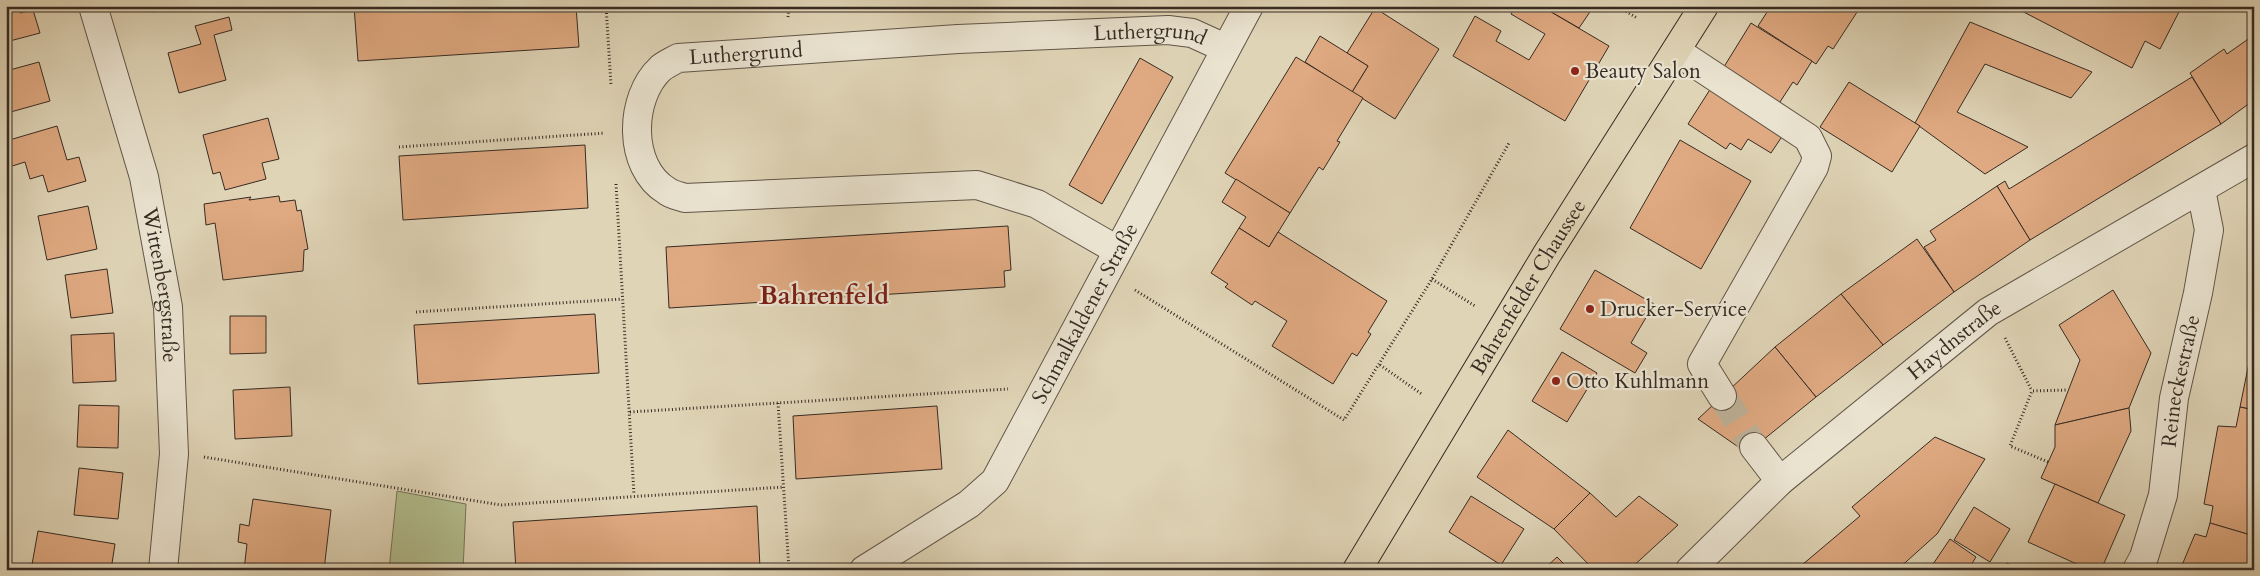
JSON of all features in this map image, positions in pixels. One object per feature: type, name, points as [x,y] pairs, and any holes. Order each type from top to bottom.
[{"type":"main road","name":"Bahrenfelder Chaussee","points":[[1357,570],[1547,254],[1704,6]]},
{"type":"street","name":"Wittenbergstraße","points":[[93,6],[144,177],[168,307],[174,454],[163,570]]},
{"type":"street","name":"Schmalkaldener Straße","points":[[864,570],[969,504],[994,481],[1249,6]]},
{"type":"street","name":"Luthergrund","points":[[1112,261],[1037,204],[977,185],[685,198],[666,191],[650,174],[640,153],[638,110],[646,88],[662,68],[678,58],[958,38],[1168,30],[1192,33],[1225,48]]},
{"type":"street","points":[[1676,51],[1808,138],[1817,156],[1814,168],[1702,364],[1722,396]]},
{"type":"street","name":"Haydnstraße","points":[[1690,570],[1780,481],[1988,312],[2254,158]]},
{"type":"street","name":"Reineckestraße","points":[[2137,570],[2144,558],[2163,495],[2174,398],[2198,293],[2209,230],[2201,190]]},
{"type":"street","points":[[1754,447],[1780,481]]},
{"type":"path","points":[[606,6],[611,94]]},
{"type":"path","points":[[788,21],[789,6]]},
{"type":"path","points":[[1617,6],[1637,18]]},
{"type":"path","points":[[398,147],[596,134]]},
{"type":"path","points":[[1112,261],[1344,420],[1432,279],[1509,143]]},
{"type":"path","points":[[616,182],[634,495]]},
{"type":"path","points":[[1432,279],[1475,306]]},
{"type":"path","points":[[416,312],[622,299]]},
{"type":"path","points":[[2012,349],[2032,391],[2010,446],[2048,462]]},
{"type":"path","points":[[1380,365],[1422,395]]},
{"type":"path","points":[[630,412],[1043,387]]},
{"type":"path","points":[[2032,391],[2068,390]]},
{"type":"path","points":[[778,403],[789,570]]},
{"type":"path","points":[[200,457],[501,505],[634,495],[784,487]]},
{"type":"green space","points":[[397,491],[466,504],[463,570],[389,570]]},
{"type":"building","points":[[6,6],[18,6],[20,13],[33,10],[40,33],[6,42]]},
{"type":"building","points":[[152,6],[177,6],[153,12]]},
{"type":"building","points":[[354,6],[576,6],[579,47],[358,61]]},
{"type":"building","points":[[1516,6],[1541,6],[1609,46],[1565,121],[1453,56],[1475,16],[1501,31],[1496,41],[1529,60],[1545,34],[1511,14]]},
{"type":"building","points":[[1541,6],[1594,6],[1579,28]]},
{"type":"building","points":[[1771,6],[1861,6],[1833,49],[1828,46],[1816,64],[1758,26]]},
{"type":"building","points":[[2012,6],[2182,6],[2160,49],[2145,41],[2132,68]]},
{"type":"building","points":[[1375,8],[1439,49],[1395,119],[1352,92],[1368,66],[1347,53]]},
{"type":"building","points":[[229,17],[232,30],[214,35],[226,80],[179,93],[168,53],[201,44],[195,26]]},
{"type":"building","points":[[1970,22],[2092,72],[2071,98],[1985,64],[1957,112],[2028,147],[1985,174],[1915,123]]},
{"type":"building","points":[[1751,23],[1812,61],[1797,85],[1793,82],[1778,105],[1722,70]]},
{"type":"building","points":[[2254,35],[2254,100],[2221,124],[2190,73],[2224,49],[2227,54]]},
{"type":"building","points":[[1320,36],[1368,66],[1352,92],[1305,62]]},
{"type":"building","points":[[1296,57],[1363,98],[1337,141],[1340,142],[1323,170],[1319,167],[1290,213],[1225,173]]},
{"type":"building","points":[[1140,58],[1173,77],[1102,204],[1069,185]]},
{"type":"building","points":[[39,62],[50,101],[7,113],[6,71]]},
{"type":"building","points":[[2192,77],[2221,124],[2030,240],[1997,186],[2005,181],[2009,189]]},
{"type":"building","points":[[1849,82],[1920,126],[1892,172],[1820,127]]},
{"type":"building","points":[[1711,88],[1783,135],[1771,153],[1748,139],[1741,150],[1730,143],[1726,149],[1688,124]]},
{"type":"building","points":[[268,118],[279,159],[262,163],[266,179],[225,190],[220,172],[213,174],[203,135]]},
{"type":"building","points":[[57,126],[67,160],[79,157],[86,181],[48,192],[43,175],[30,179],[25,162],[6,168],[6,141]]},
{"type":"building","points":[[1680,140],[1751,181],[1701,269],[1630,228]]},
{"type":"building","points":[[585,145],[588,208],[403,220],[399,156]]},
{"type":"building","points":[[1236,179],[1290,213],[1269,247],[1239,228],[1246,217],[1222,202]]},
{"type":"building","points":[[1997,186],[2030,240],[1954,292],[1924,247],[1936,240],[1930,231]]},
{"type":"building","points":[[279,196],[280,202],[295,200],[297,211],[301,210],[308,249],[304,250],[303,271],[223,280],[215,223],[206,225],[204,204],[251,197],[249,200]]},
{"type":"building","points":[[88,206],[97,249],[47,260],[38,216]]},
{"type":"building","points":[[1008,226],[1011,270],[1004,271],[1005,287],[669,308],[666,247]]},
{"type":"building","points":[[1239,228],[1269,247],[1278,232],[1387,301],[1368,332],[1371,334],[1357,356],[1352,353],[1333,384],[1272,346],[1287,321],[1255,301],[1252,305],[1225,287],[1228,284],[1211,273]]},
{"type":"building","points":[[1917,239],[1954,292],[1883,345],[1841,294]]},
{"type":"building","points":[[107,269],[113,313],[71,318],[65,275]]},
{"type":"building","points":[[1595,270],[1654,304],[1631,343],[1647,353],[1635,373],[1560,329]]},
{"type":"building","points":[[2113,290],[2151,353],[2129,408],[2055,425],[2080,360],[2059,325]]},
{"type":"building","points":[[1841,294],[1883,345],[1816,397],[1775,347]]},
{"type":"building","points":[[595,314],[599,373],[418,384],[414,325]]},
{"type":"building","points":[[230,316],[266,316],[266,353],[230,354]]},
{"type":"building","points":[[114,333],[116,381],[73,383],[71,335]]},
{"type":"building","points":[[2254,338],[2254,410],[2240,407]]},
{"type":"building","points":[[1775,347],[1816,397],[1747,453],[1698,419]]},
{"type":"building","points":[[1562,352],[1597,373],[1567,422],[1532,401]]},
{"type":"building","points":[[290,387],[292,436],[235,439],[233,390]]},
{"type":"building","points":[[79,405],[119,406],[118,448],[77,447]]},
{"type":"building","points":[[937,406],[942,469],[796,479],[793,416]]},
{"type":"building","points":[[2240,407],[2254,410],[2254,536],[2210,523],[2213,506],[2204,504],[2218,426],[2236,427]]},
{"type":"building","points":[[2129,408],[2131,431],[2098,503],[2041,478],[2055,447],[2055,425]]},
{"type":"building","points":[[1508,430],[1590,493],[1554,529],[1477,477]]},
{"type":"building","points":[[1935,437],[1985,459],[1937,534],[1897,570],[1796,570],[1860,516],[1852,507]]},
{"type":"building","points":[[79,468],[123,473],[118,519],[74,515]]},
{"type":"building","points":[[2055,484],[2125,515],[2101,570],[2090,570],[2028,542]]},
{"type":"building","points":[[1590,493],[1616,517],[1639,496],[1678,525],[1629,570],[1594,570],[1554,529]]},
{"type":"building","points":[[1471,496],[1524,529],[1501,565],[1449,532]]},
{"type":"building","points":[[253,499],[331,510],[324,570],[244,570],[247,544],[238,542],[240,524],[249,526]]},
{"type":"building","points":[[757,506],[760,568],[516,570],[513,522]]},
{"type":"building","points":[[1974,507],[2010,529],[1990,562],[1954,540]]},
{"type":"building","points":[[2210,523],[2254,536],[2254,570],[2180,570],[2195,534],[2206,537]]},
{"type":"building","points":[[38,531],[115,544],[111,570],[31,570]]},
{"type":"building","points":[[1950,539],[1976,557],[1968,570],[1929,570]]},
{"type":"building","points":[[1557,557],[1570,570],[1543,570]]},
{"type":"building","points":[[2007,563],[2020,570],[2003,570]]},
{"type":"tunnel","points":[[1722,396],[1754,447]]},
{"type":"place","name":"Beauty Salon","points":[[1575,71]]},
{"type":"place","name":"Drucker-Service","points":[[1590,309]]},
{"type":"place","name":"Otto Kuhlmann","points":[[1556,381]]},
{"type":"district","name":"Bahrenfeld","points":[[824,295]]}]
